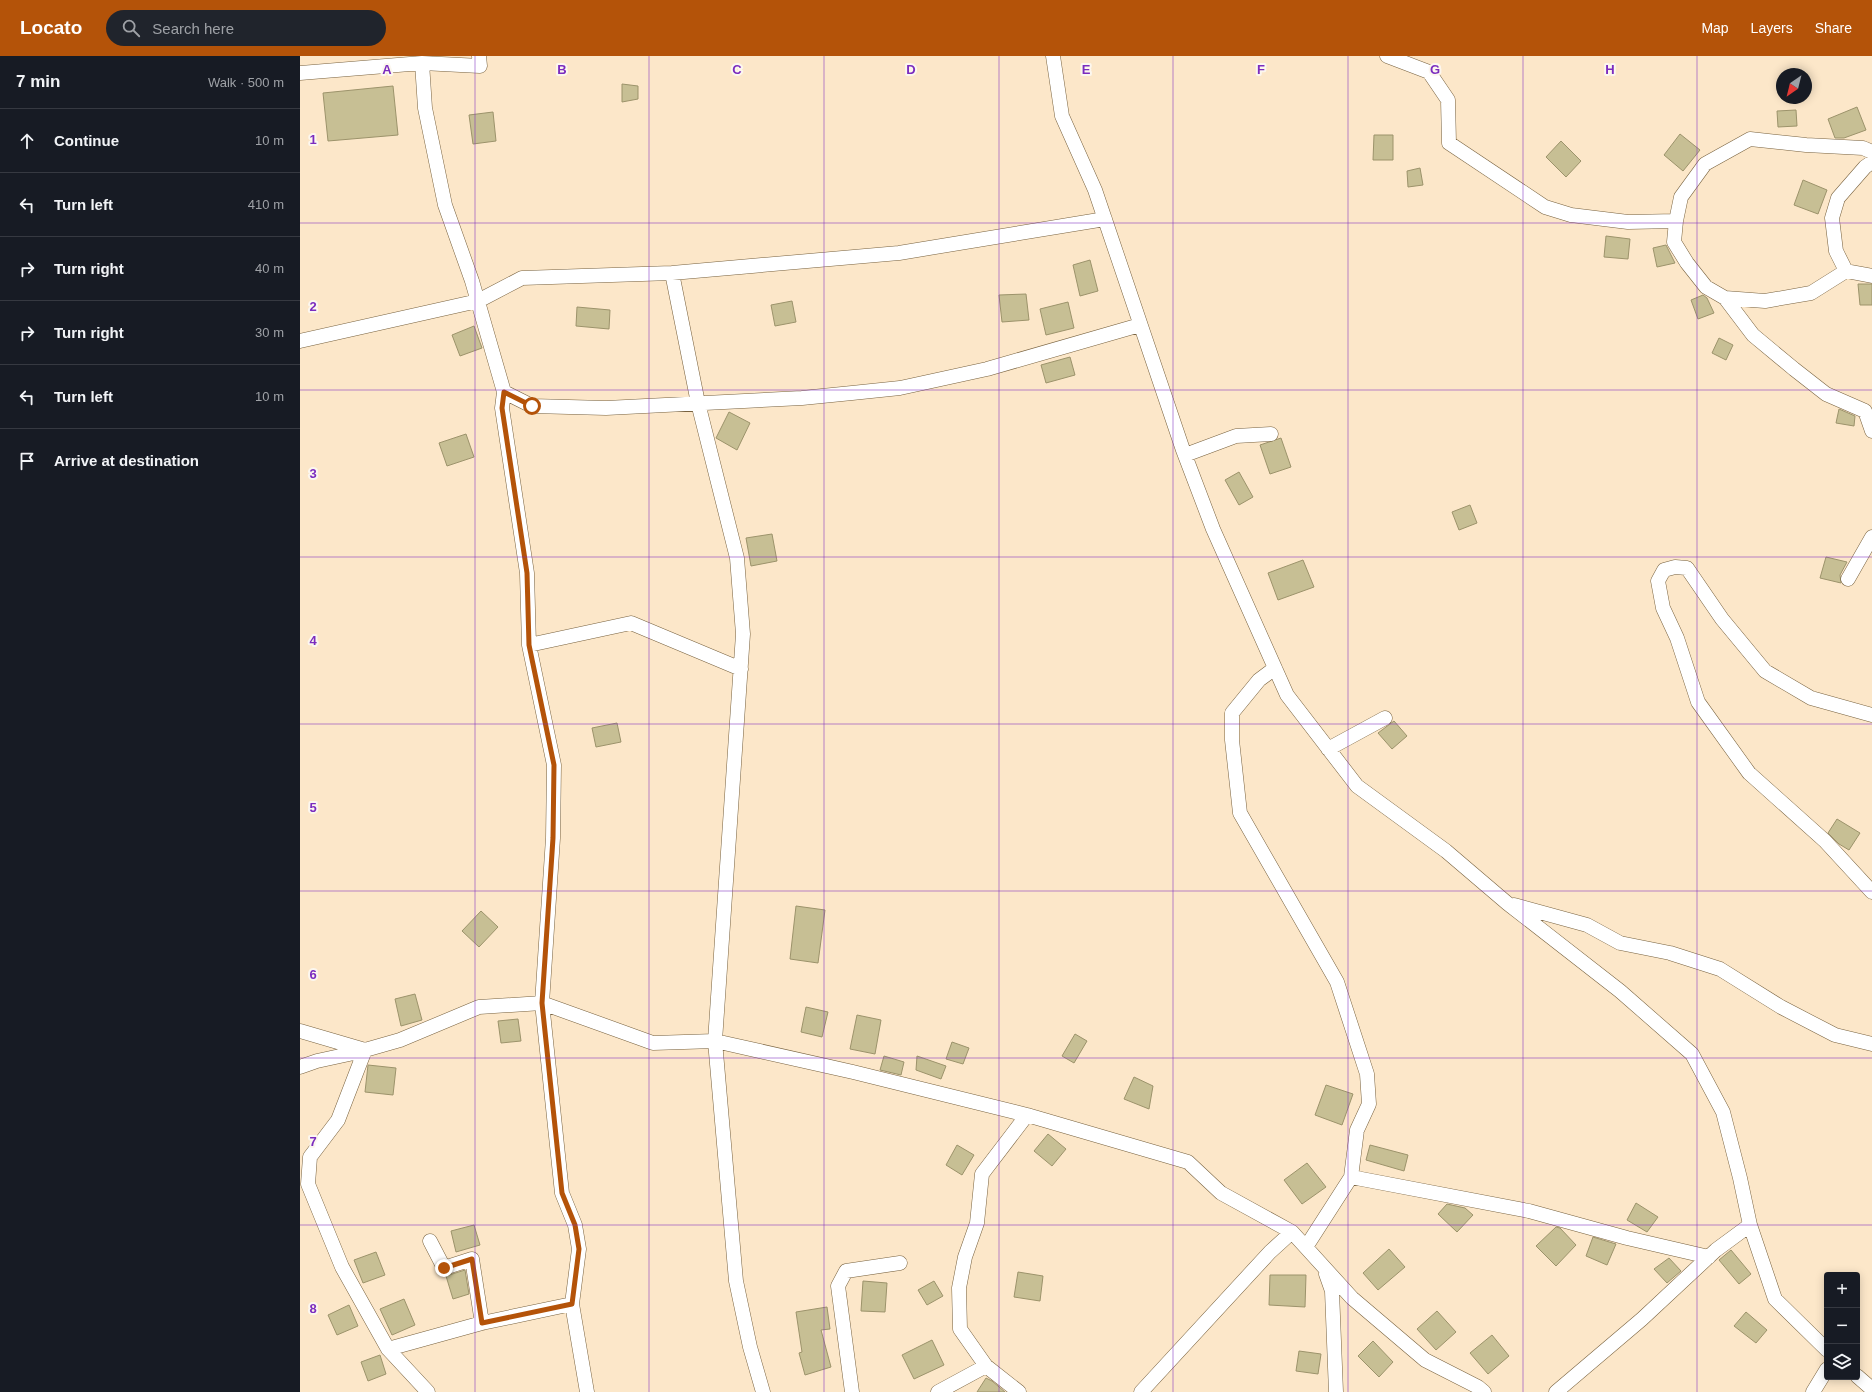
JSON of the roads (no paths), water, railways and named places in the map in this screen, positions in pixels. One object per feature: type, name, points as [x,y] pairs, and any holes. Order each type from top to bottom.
[{"type":"street","points":[[300,73],[422,63],[480,66],[479,56]]},
{"type":"street","points":[[1053,56],[1062,116],[1095,190],[1185,455],[1213,529],[1287,695],[1357,786],[1446,851],[1506,903],[1620,991],[1692,1054],[1723,1112],[1750,1225],[1775,1299],[1824,1347]]},
{"type":"street","points":[[1387,56],[1429,72],[1448,100],[1448,143],[1545,207],[1572,215],[1628,222],[1676,221]]},
{"type":"street","points":[[422,63],[425,108],[445,205],[478,300],[504,392],[502,408],[527,573],[529,645],[554,765],[553,838],[542,1003],[562,1193],[575,1225],[579,1249],[572,1304],[587,1392]]},
{"type":"street","points":[[1872,152],[1863,148],[1806,145],[1750,139],[1705,164],[1681,197],[1676,221],[1674,242],[1687,263],[1706,288],[1725,298],[1765,301],[1811,293],[1846,271],[1872,276]]},
{"type":"street","points":[[1846,271],[1836,251],[1832,218],[1838,198],[1865,167],[1872,162]]},
{"type":"street","points":[[300,341],[478,300],[522,278],[672,273],[899,253],[1105,219]]},
{"type":"street","points":[[672,273],[698,403],[737,558],[743,634],[715,1041],[736,1281],[750,1347],[763,1392]]},
{"type":"street","points":[[1725,298],[1753,335],[1794,369],[1826,394],[1865,411],[1872,431]]},
{"type":"street","points":[[504,392],[532,406],[606,408],[802,398],[900,388],[987,370],[1140,325]]},
{"type":"street","points":[[1185,455],[1236,436],[1271,434]]},
{"type":"street","points":[[1848,579],[1872,537]]},
{"type":"street","points":[[1872,715],[1811,698],[1765,671],[1722,619],[1687,568],[1675,567],[1664,570],[1658,582],[1663,608],[1677,638],[1698,702],[1749,773],[1825,841],[1872,892]]},
{"type":"street","points":[[529,645],[631,623],[741,669]]},
{"type":"street","points":[[1275,668],[1259,680],[1232,713],[1232,740],[1240,813],[1337,982],[1367,1074],[1368,1104],[1357,1130],[1351,1177],[1306,1247]]},
{"type":"street","points":[[1328,749],[1385,718]]},
{"type":"street","points":[[1506,903],[1587,925],[1620,943],[1670,953],[1720,969],[1781,1007],[1835,1035],[1872,1044]]},
{"type":"street","points":[[300,1067],[317,1061],[400,1040],[479,1007],[542,1003],[653,1043],[715,1041],[860,1074],[1027,1115],[1188,1162],[1221,1193],[1292,1232],[1352,1298],[1425,1360],[1478,1387],[1484,1392]]},
{"type":"street","points":[[300,1031],[365,1050]]},
{"type":"street","points":[[308,1184],[310,1157],[338,1120],[365,1050]]},
{"type":"street","points":[[1019,1392],[986,1366],[960,1329],[959,1288],[965,1257],[976,1223],[982,1174],[1027,1115]]},
{"type":"street","points":[[300,1159],[308,1184],[342,1267],[388,1348],[428,1392]]},
{"type":"street","points":[[1351,1177],[1529,1211],[1626,1238],[1709,1257]]},
{"type":"street","points":[[1556,1392],[1642,1319],[1709,1257],[1750,1225]]},
{"type":"street","points":[[1141,1392],[1270,1252],[1292,1232]]},
{"type":"street","points":[[430,1241],[444,1268],[472,1259],[482,1323]]},
{"type":"street","points":[[852,1392],[838,1286],[846,1271],[900,1263]]},
{"type":"street","points":[[1323,1266],[1332,1291],[1336,1392]]},
{"type":"street","points":[[388,1348],[482,1323],[572,1304]]},
{"type":"street","points":[[938,1392],[986,1366]]},
{"type":"street","points":[[1814,1392],[1824,1374]]},
{"type":"street","points":[[1860,1379],[1872,1389]]}]
